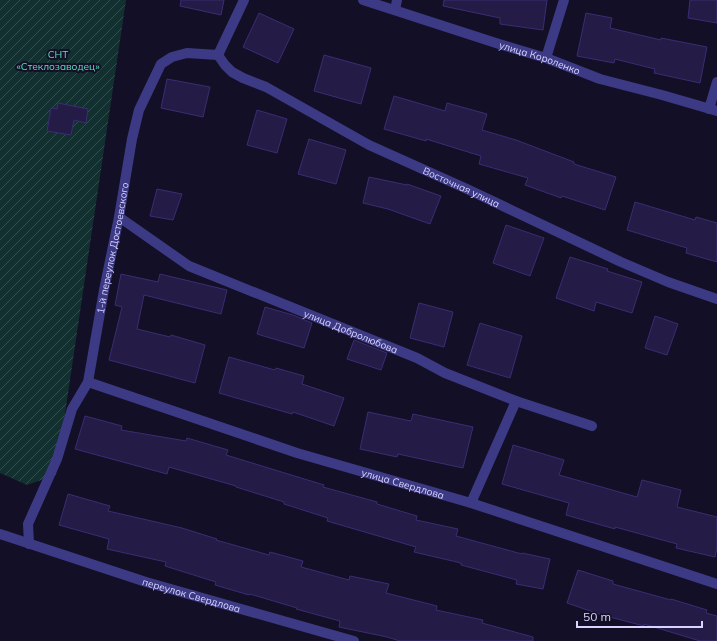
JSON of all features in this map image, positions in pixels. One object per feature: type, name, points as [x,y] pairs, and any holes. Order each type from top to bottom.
[{"type":"street","points":[[218,55],[244,0]]},
{"type":"street","name":"улица Короленко","points":[[363,0],[546,58],[600,79],[713,110]]},
{"type":"street","points":[[394,10],[397,0]]},
{"type":"street","points":[[546,58],[564,0]]},
{"type":"street","name":"1-й переулок Достоевского","points":[[29,544],[28,524],[57,459],[72,409],[88,382],[132,139],[139,110],[161,64],[172,57],[187,54],[218,55]]},
{"type":"street","name":"Восточная улица","points":[[218,55],[232,72],[266,87],[369,145],[622,262],[668,282],[717,299]]},
{"type":"street","points":[[713,110],[717,82]]},
{"type":"street","name":"улица Добролюбова","points":[[119,217],[189,266],[418,358],[444,373],[516,401],[592,426]]},
{"type":"street","name":"улица Свердлова","points":[[88,382],[297,453],[471,503],[717,584]]},
{"type":"street","points":[[471,503],[516,401]]},
{"type":"street","name":"переулок Свердлова","points":[[0,534],[146,582],[354,641]]},
{"type":"green space","name":"СНТ «Стеклозаводец»","points":[[0,0],[126,0],[56,475],[27,485],[0,473]]},
{"type":"building","points":[[181,0],[224,0],[221,15],[180,6]]},
{"type":"building","points":[[444,0],[547,0],[543,30],[500,24],[500,18],[443,6]]},
{"type":"building","points":[[690,0],[717,0],[717,23],[688,18]]},
{"type":"building","points":[[259,13],[294,29],[278,63],[243,47]]},
{"type":"building","points":[[586,13],[612,18],[610,28],[661,40],[661,38],[707,47],[700,83],[654,73],[655,69],[615,59],[614,63],[577,56]]},
{"type":"building","points":[[324,55],[371,68],[361,104],[314,91]]},
{"type":"building","points":[[167,79],[210,87],[203,117],[161,108]]},
{"type":"building","points":[[394,96],[445,111],[447,103],[487,114],[482,130],[516,140],[574,162],[574,164],[616,177],[605,210],[562,196],[561,198],[525,185],[528,178],[479,164],[481,156],[426,139],[426,141],[384,129]]},
{"type":"building","points":[[58,103],[88,109],[86,123],[74,120],[71,135],[47,131],[51,108],[57,109]]},
{"type":"building","points":[[257,110],[287,119],[277,153],[247,145]]},
{"type":"building","points":[[309,139],[346,150],[336,184],[298,174]]},
{"type":"building","points":[[369,177],[407,184],[441,196],[430,224],[388,209],[363,203]]},
{"type":"building","points":[[157,189],[182,194],[173,220],[150,216]]},
{"type":"building","points":[[635,202],[695,220],[696,217],[717,223],[717,262],[686,253],[687,248],[627,230]]},
{"type":"building","points":[[506,225],[544,238],[530,276],[493,263]]},
{"type":"building","points":[[570,257],[642,282],[632,313],[596,302],[594,311],[556,298]]},
{"type":"building","points":[[121,274],[158,282],[160,274],[227,290],[221,314],[144,295],[137,329],[170,337],[171,335],[205,345],[195,383],[109,360],[122,307],[115,305]]},
{"type":"building","points":[[419,303],[453,312],[444,347],[410,338]]},
{"type":"building","points":[[265,307],[293,315],[312,323],[304,348],[257,334]]},
{"type":"building","points":[[655,316],[678,324],[667,355],[645,348]]},
{"type":"building","points":[[480,323],[522,336],[510,378],[467,365]]},
{"type":"building","points":[[354,340],[387,353],[381,370],[347,359]]},
{"type":"building","points":[[229,357],[275,370],[276,368],[304,376],[302,384],[344,398],[334,426],[293,412],[292,414],[219,393]]},
{"type":"building","points":[[368,412],[411,421],[413,414],[473,427],[463,468],[398,454],[397,457],[360,449]]},
{"type":"building","points":[[85,416],[122,426],[121,430],[186,441],[187,438],[228,450],[226,455],[324,485],[323,487],[377,502],[377,504],[417,516],[416,520],[458,529],[456,536],[522,554],[550,559],[543,589],[516,584],[517,580],[461,565],[461,563],[414,552],[416,547],[327,521],[328,518],[284,504],[284,502],[236,486],[169,467],[167,474],[75,449]]},
{"type":"building","points":[[513,445],[564,460],[559,475],[637,497],[642,480],[681,490],[677,507],[717,517],[717,548],[715,557],[676,548],[677,544],[566,515],[569,503],[502,484]]},
{"type":"building","points":[[68,494],[110,506],[108,511],[182,528],[217,539],[216,540],[269,555],[270,552],[303,561],[301,567],[349,580],[350,576],[389,584],[386,593],[437,606],[436,610],[483,620],[482,623],[533,637],[533,641],[400,641],[339,627],[340,621],[215,585],[216,582],[165,566],[166,562],[107,549],[109,539],[59,525]]},
{"type":"building","points":[[578,570],[613,581],[613,584],[707,610],[706,613],[717,616],[717,641],[700,641],[644,624],[644,626],[602,615],[567,603]]}]
